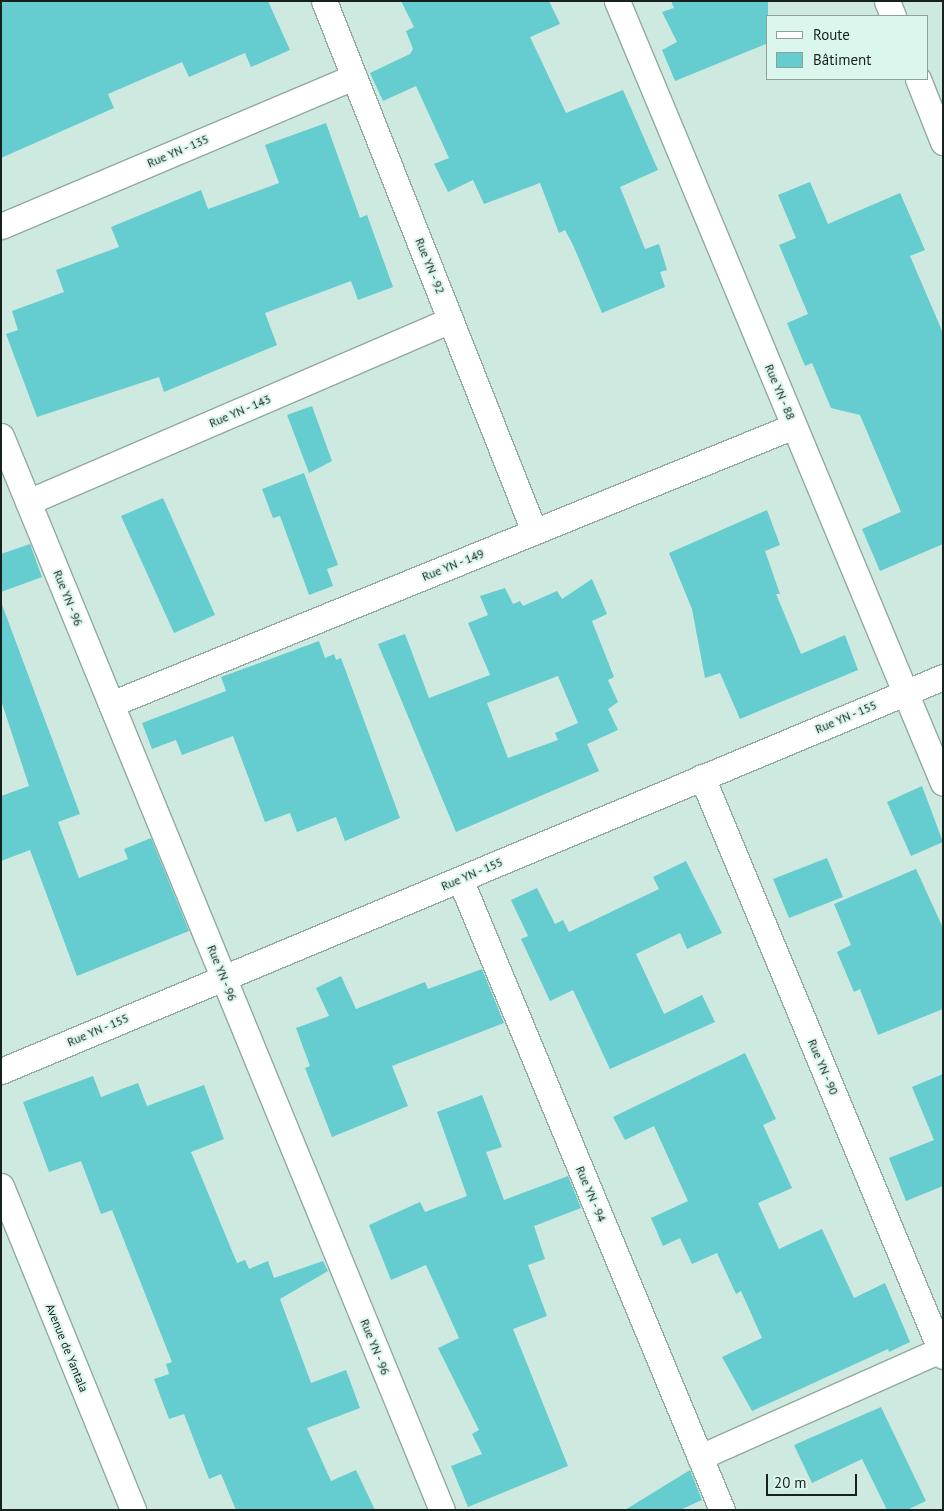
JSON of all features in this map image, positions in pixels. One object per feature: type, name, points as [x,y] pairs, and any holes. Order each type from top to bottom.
[{"type":"street","name":"Rue YN - 92","points":[[324,1],[534,531]]},
{"type":"street","name":"Rue YN - 88","points":[[617,1],[943,783]]},
{"type":"street","points":[[887,1],[893,15]]},
{"type":"street","name":"Rue YN - 135","points":[[1,226],[354,76]]},
{"type":"street","points":[[918,80],[943,142]]},
{"type":"street","name":"Rue YN - 143","points":[[28,502],[451,320]]},
{"type":"street","name":"Rue YN - 149","points":[[111,704],[794,426]]},
{"type":"street","name":"Rue YN - 96","points":[[1,436],[442,1510]]},
{"type":"street","name":"Rue YN - 155","points":[[1,1071],[943,677]]},
{"type":"street","name":"Rue YN - 90","points":[[702,777],[942,1353]]},
{"type":"street","name":"Rue YN - 94","points":[[460,879],[722,1510]]},
{"type":"street","name":"Avenue de Yantala","points":[[1,1186],[133,1510]]},
{"type":"street","points":[[700,1457],[942,1353]]},
{"type":"building","points":[[1,1],[268,1],[290,50],[251,67],[245,53],[189,77],[182,62],[108,94],[114,108],[1,158]]},
{"type":"building","points":[[401,1],[549,1],[560,24],[530,37],[566,113],[623,90],[658,170],[620,187],[645,249],[659,244],[667,270],[660,272],[665,287],[602,313],[565,230],[559,233],[540,183],[484,204],[473,180],[448,192],[434,164],[449,158],[416,86],[383,101],[370,73],[410,54],[413,49],[406,31],[414,27]]},
{"type":"building","points":[[671,1],[768,1],[766,44],[675,81],[662,50],[677,42],[662,12],[674,8]]},
{"type":"building","points":[[326,123],[360,218],[367,215],[393,287],[358,300],[351,281],[265,313],[277,345],[164,392],[159,377],[37,417],[6,334],[18,330],[12,311],[64,292],[56,270],[119,247],[111,227],[201,190],[208,209],[279,183],[265,145]]},
{"type":"building","points":[[810,182],[828,224],[900,193],[925,250],[910,256],[943,333],[943,544],[880,571],[862,529],[901,512],[860,415],[831,408],[812,363],[805,366],[787,323],[808,314],[779,245],[796,238],[778,195]]},
{"type":"building","points":[[312,406],[332,461],[309,473],[287,415]]},
{"type":"building","points":[[304,473],[338,565],[327,569],[333,586],[309,595],[280,516],[273,518],[262,489]]},
{"type":"building","points":[[163,498],[215,615],[174,633],[121,516]]},
{"type":"building","points":[[767,510],[780,545],[765,551],[780,594],[776,594],[801,654],[845,635],[858,670],[740,719],[720,673],[705,678],[692,609],[669,553]]},
{"type":"building","points":[[30,544],[42,577],[1,592],[1,554]]},
{"type":"building","points":[[592,579],[607,614],[592,621],[614,677],[608,680],[618,702],[608,709],[618,730],[587,744],[599,771],[456,832],[378,644],[405,634],[429,698],[490,675],[468,623],[488,615],[480,596],[505,588],[513,604],[520,601],[523,606],[557,591],[562,599]],"holes":[[[558,676],[578,723],[555,733],[558,740],[508,758],[487,703]]]},
{"type":"building","points":[[1,602],[80,814],[58,822],[79,878],[128,859],[124,849],[151,838],[189,931],[77,976],[30,850],[1,861],[1,796],[29,786],[1,700]]},
{"type":"building","points":[[319,641],[325,658],[334,654],[336,660],[341,658],[400,818],[345,841],[336,817],[297,832],[290,813],[265,822],[233,736],[182,755],[176,740],[152,749],[142,723],[226,691],[221,677]]},
{"type":"building","points":[[922,786],[943,842],[911,856],[887,802]]},
{"type":"building","points":[[827,858],[843,897],[789,918],[773,879]]},
{"type":"building","points":[[686,861],[722,933],[687,949],[680,933],[636,954],[664,1014],[702,995],[715,1022],[610,1069],[573,990],[550,1001],[521,939],[528,936],[511,900],[537,888],[555,924],[563,920],[569,932],[659,889],[653,877]]},
{"type":"building","points":[[916,869],[943,928],[943,1009],[878,1035],[860,989],[854,992],[837,952],[851,945],[834,904]]},
{"type":"building","points":[[482,969],[504,1023],[392,1066],[408,1106],[332,1137],[305,1068],[310,1066],[296,1028],[329,1016],[316,988],[341,976],[356,1009],[425,982],[428,989]]},
{"type":"building","points":[[745,1053],[776,1119],[763,1125],[792,1188],[758,1203],[779,1249],[822,1229],[854,1298],[885,1283],[910,1342],[889,1352],[888,1349],[752,1411],[722,1357],[762,1338],[741,1291],[736,1294],[717,1253],[692,1264],[680,1238],[663,1246],[651,1218],[688,1201],[654,1126],[625,1140],[613,1117]]},
{"type":"building","points":[[943,1074],[943,1186],[906,1201],[889,1158],[934,1140],[912,1087]]},
{"type":"building","points":[[93,1076],[101,1097],[138,1083],[147,1106],[204,1085],[224,1139],[191,1152],[237,1263],[245,1260],[249,1269],[268,1261],[274,1278],[323,1261],[328,1271],[280,1299],[311,1383],[346,1370],[360,1408],[307,1428],[331,1481],[356,1470],[375,1510],[236,1510],[221,1474],[209,1479],[184,1414],[169,1419],[154,1379],[169,1374],[166,1364],[172,1362],[112,1210],[101,1214],[81,1161],[49,1172],[23,1102]]},
{"type":"building","points":[[482,1095],[502,1147],[486,1152],[504,1200],[568,1176],[581,1208],[534,1226],[545,1259],[528,1265],[547,1316],[513,1329],[568,1466],[468,1507],[451,1466],[482,1454],[472,1434],[479,1430],[438,1348],[459,1338],[426,1265],[391,1280],[369,1225],[420,1202],[425,1212],[467,1196],[437,1112]]},
{"type":"building","points":[[881,1407],[926,1501],[907,1510],[887,1510],[862,1459],[812,1483],[794,1445]]},
{"type":"building","points":[[690,1470],[702,1500],[680,1510],[625,1510]]}]
